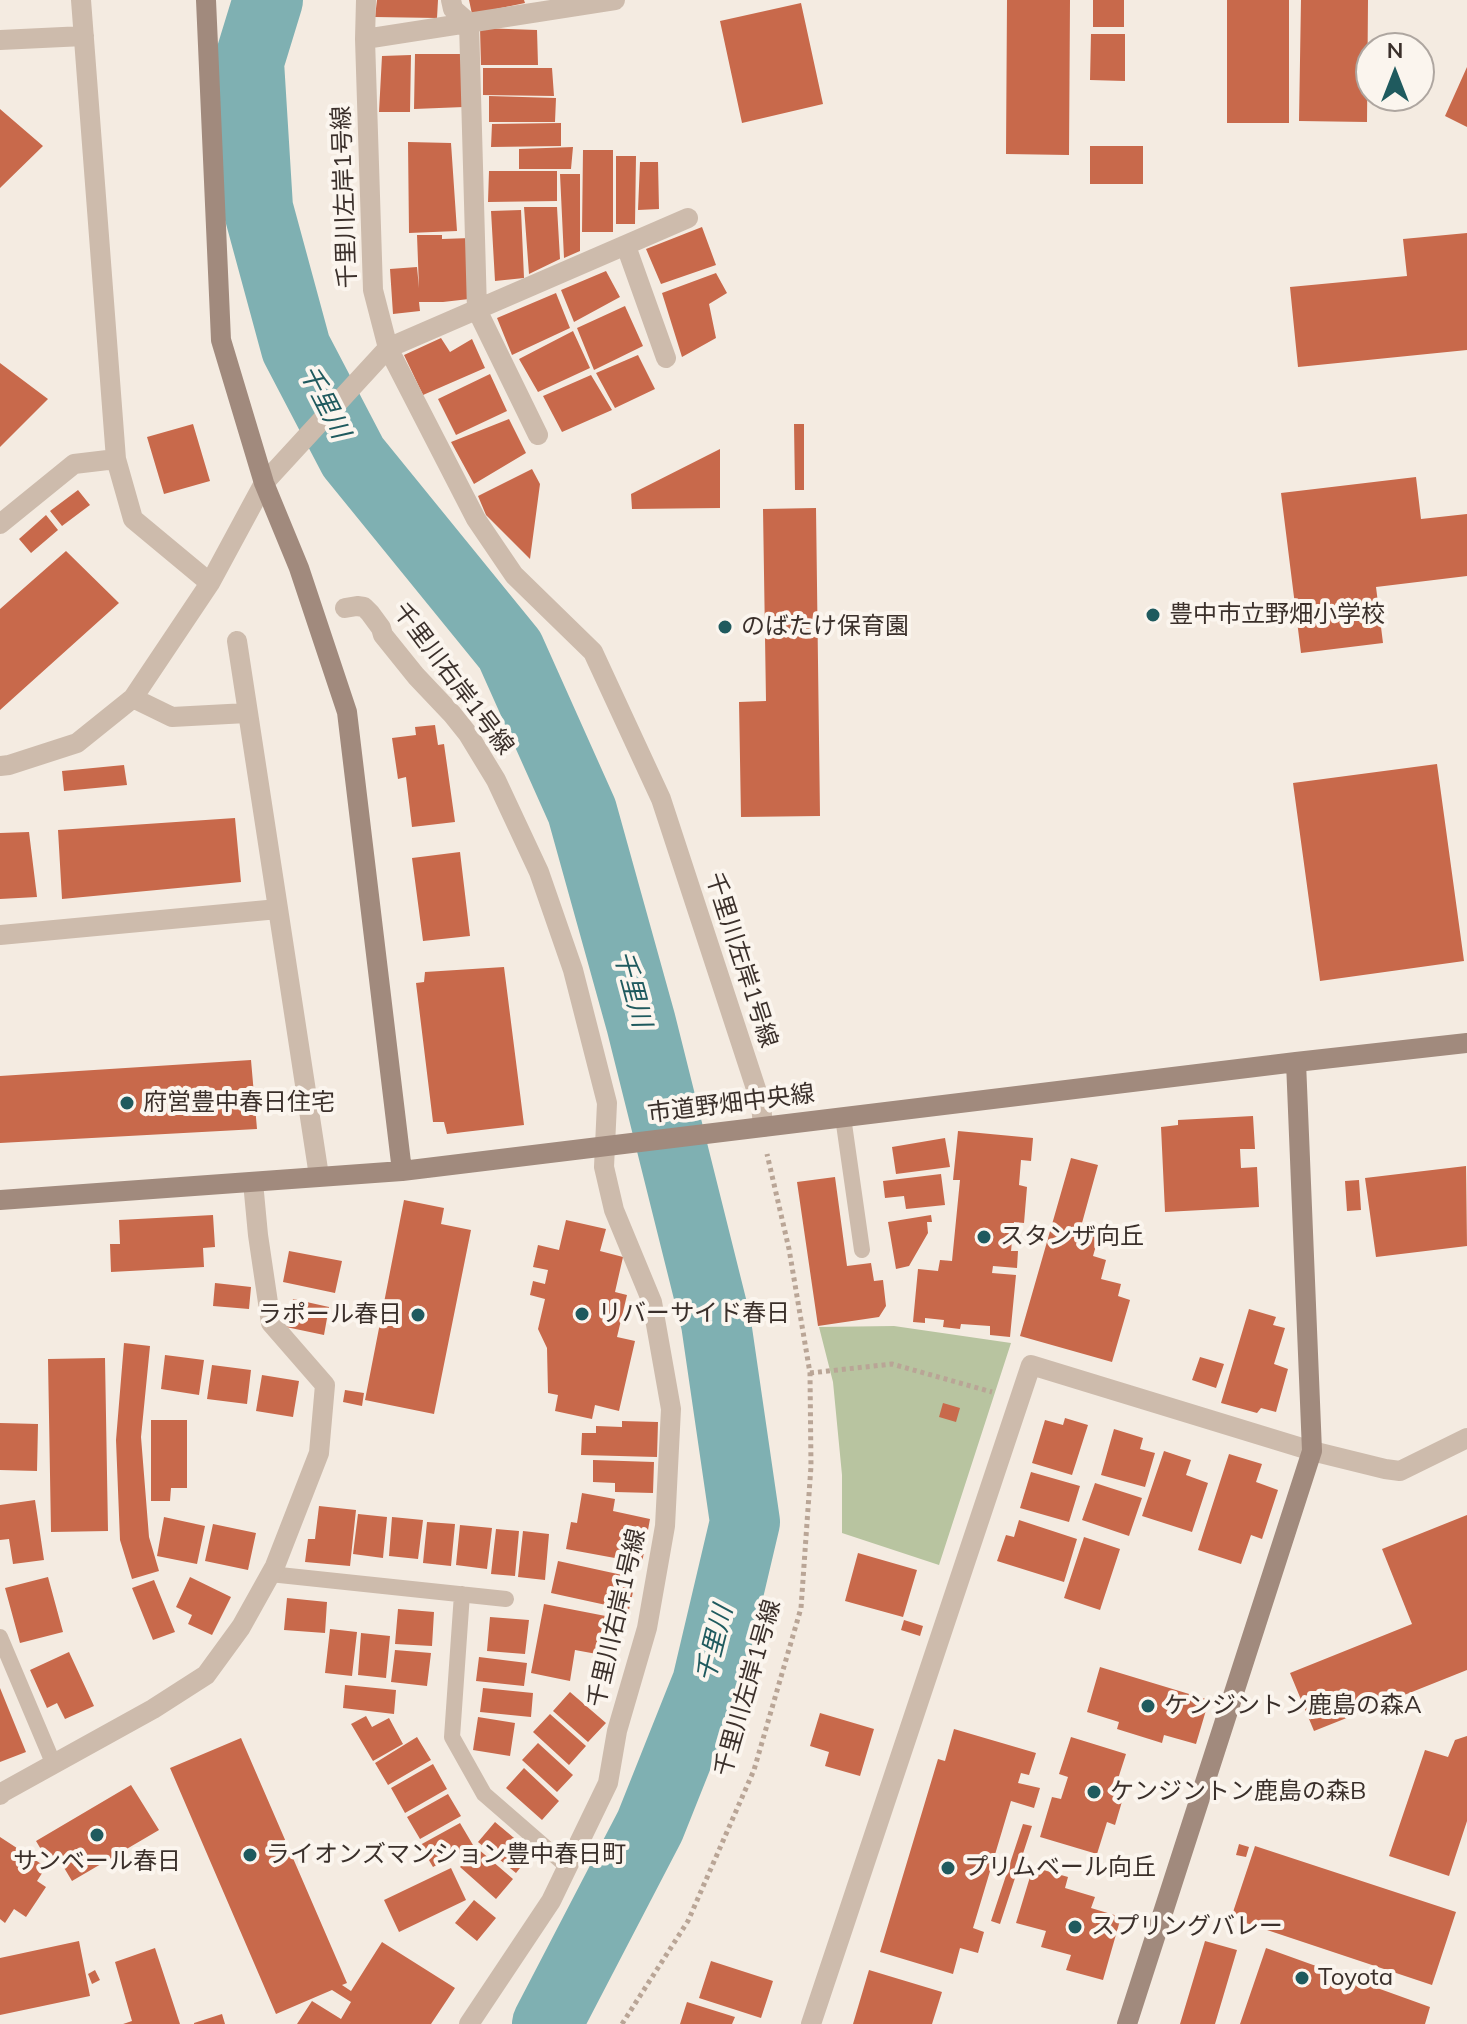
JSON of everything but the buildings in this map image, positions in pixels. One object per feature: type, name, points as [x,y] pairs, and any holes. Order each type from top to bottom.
[{"type":"street","points":[[81,0],[116,459],[133,519],[210,583]]},
{"type":"street","points":[[206,0],[221,340],[264,483],[299,568],[347,712],[402,1171]]},
{"type":"street","name":"千里川左岸1号線","points":[[366,0],[373,290],[388,348],[476,519],[514,575],[593,652],[661,799],[761,1104],[755,1128]]},
{"type":"street","points":[[451,0],[453,9],[469,23],[477,310],[538,435]]},
{"type":"street","points":[[365,39],[615,0]]},
{"type":"street","points":[[0,40],[84,36]]},
{"type":"street","points":[[0,766],[77,743],[133,698],[210,583],[264,483],[388,348],[688,218]]},
{"type":"street","points":[[626,246],[666,358]]},
{"type":"street","points":[[0,524],[74,464],[116,459]]},
{"type":"street","name":"千里川右岸1号線","points":[[345,608],[364,607],[416,676],[452,714],[481,754],[529,846],[579,990],[615,1145],[604,1167],[614,1210],[652,1302],[671,1409],[665,1526],[647,1628],[617,1731],[608,1783],[551,1901],[469,2024]]},
{"type":"street","points":[[237,641],[319,1176]]},
{"type":"street","points":[[133,698],[172,717],[247,713]]},
{"type":"street","points":[[0,935],[278,909]]},
{"type":"street","name":"市道野畑中央線","points":[[0,1200],[402,1171],[1467,1043]]},
{"type":"street","points":[[1127,2024],[1312,1451],[1296,1062]]},
{"type":"street","points":[[1,1792],[153,1709],[206,1675],[241,1627],[270,1574],[319,1453],[325,1385],[271,1323],[253,1182]]},
{"type":"street","points":[[811,2024],[1031,1365],[1312,1451],[1400,1471],[1467,1438]]},
{"type":"lane","points":[[843,1117],[862,1250]]},
{"type":"lane","points":[[270,1574],[506,1599]]},
{"type":"lane","points":[[462,1594],[452,1737],[484,1794],[568,1867]]},
{"type":"lane","points":[[0,1637],[54,1765]]},
{"type":"path","name":"千里川左岸1号線","points":[[622,2024],[688,1921],[754,1770],[801,1608],[811,1466],[810,1373],[789,1249],[767,1155],[755,1128]]},
{"type":"path","points":[[810,1373],[892,1364],[1019,1400]]},
{"type":"green space","points":[[894,1326],[1011,1343],[939,1565],[842,1533],[842,1475],[833,1382],[819,1327]]},
{"type":"waterway","name":"千里川","points":[[268,0],[249,62],[258,208],[296,348],[353,457],[510,650],[582,811],[641,1023],[716,1323],[745,1522],[707,1683],[650,1826],[547,2024]]},
{"type":"place","name":"豊中市立野畑小学校","points":[[1153,615]]},
{"type":"place","name":"のばたけ保育園","points":[[725,627]]},
{"type":"place","name":"府営豊中春日住宅","points":[[127,1103]]},
{"type":"place","name":"スタンザ向丘","points":[[984,1237]]},
{"type":"place","name":"リバーサイド春日","points":[[582,1314]]},
{"type":"place","name":"ラポール春日","points":[[418,1315]]},
{"type":"place","name":"ケンジントン鹿島の森A","points":[[1148,1706]]},
{"type":"place","name":"ケンジントン鹿島の森B","points":[[1094,1792]]},
{"type":"place","name":"サンベール春日","points":[[97,1835]]},
{"type":"place","name":"ライオンズマンション豊中春日町","points":[[250,1855]]},
{"type":"place","name":"プリムベール向丘","points":[[948,1868]]},
{"type":"place","name":"スプリングバレー","points":[[1075,1927]]},
{"type":"place","name":"Toyota","points":[[1302,1978]]}]
